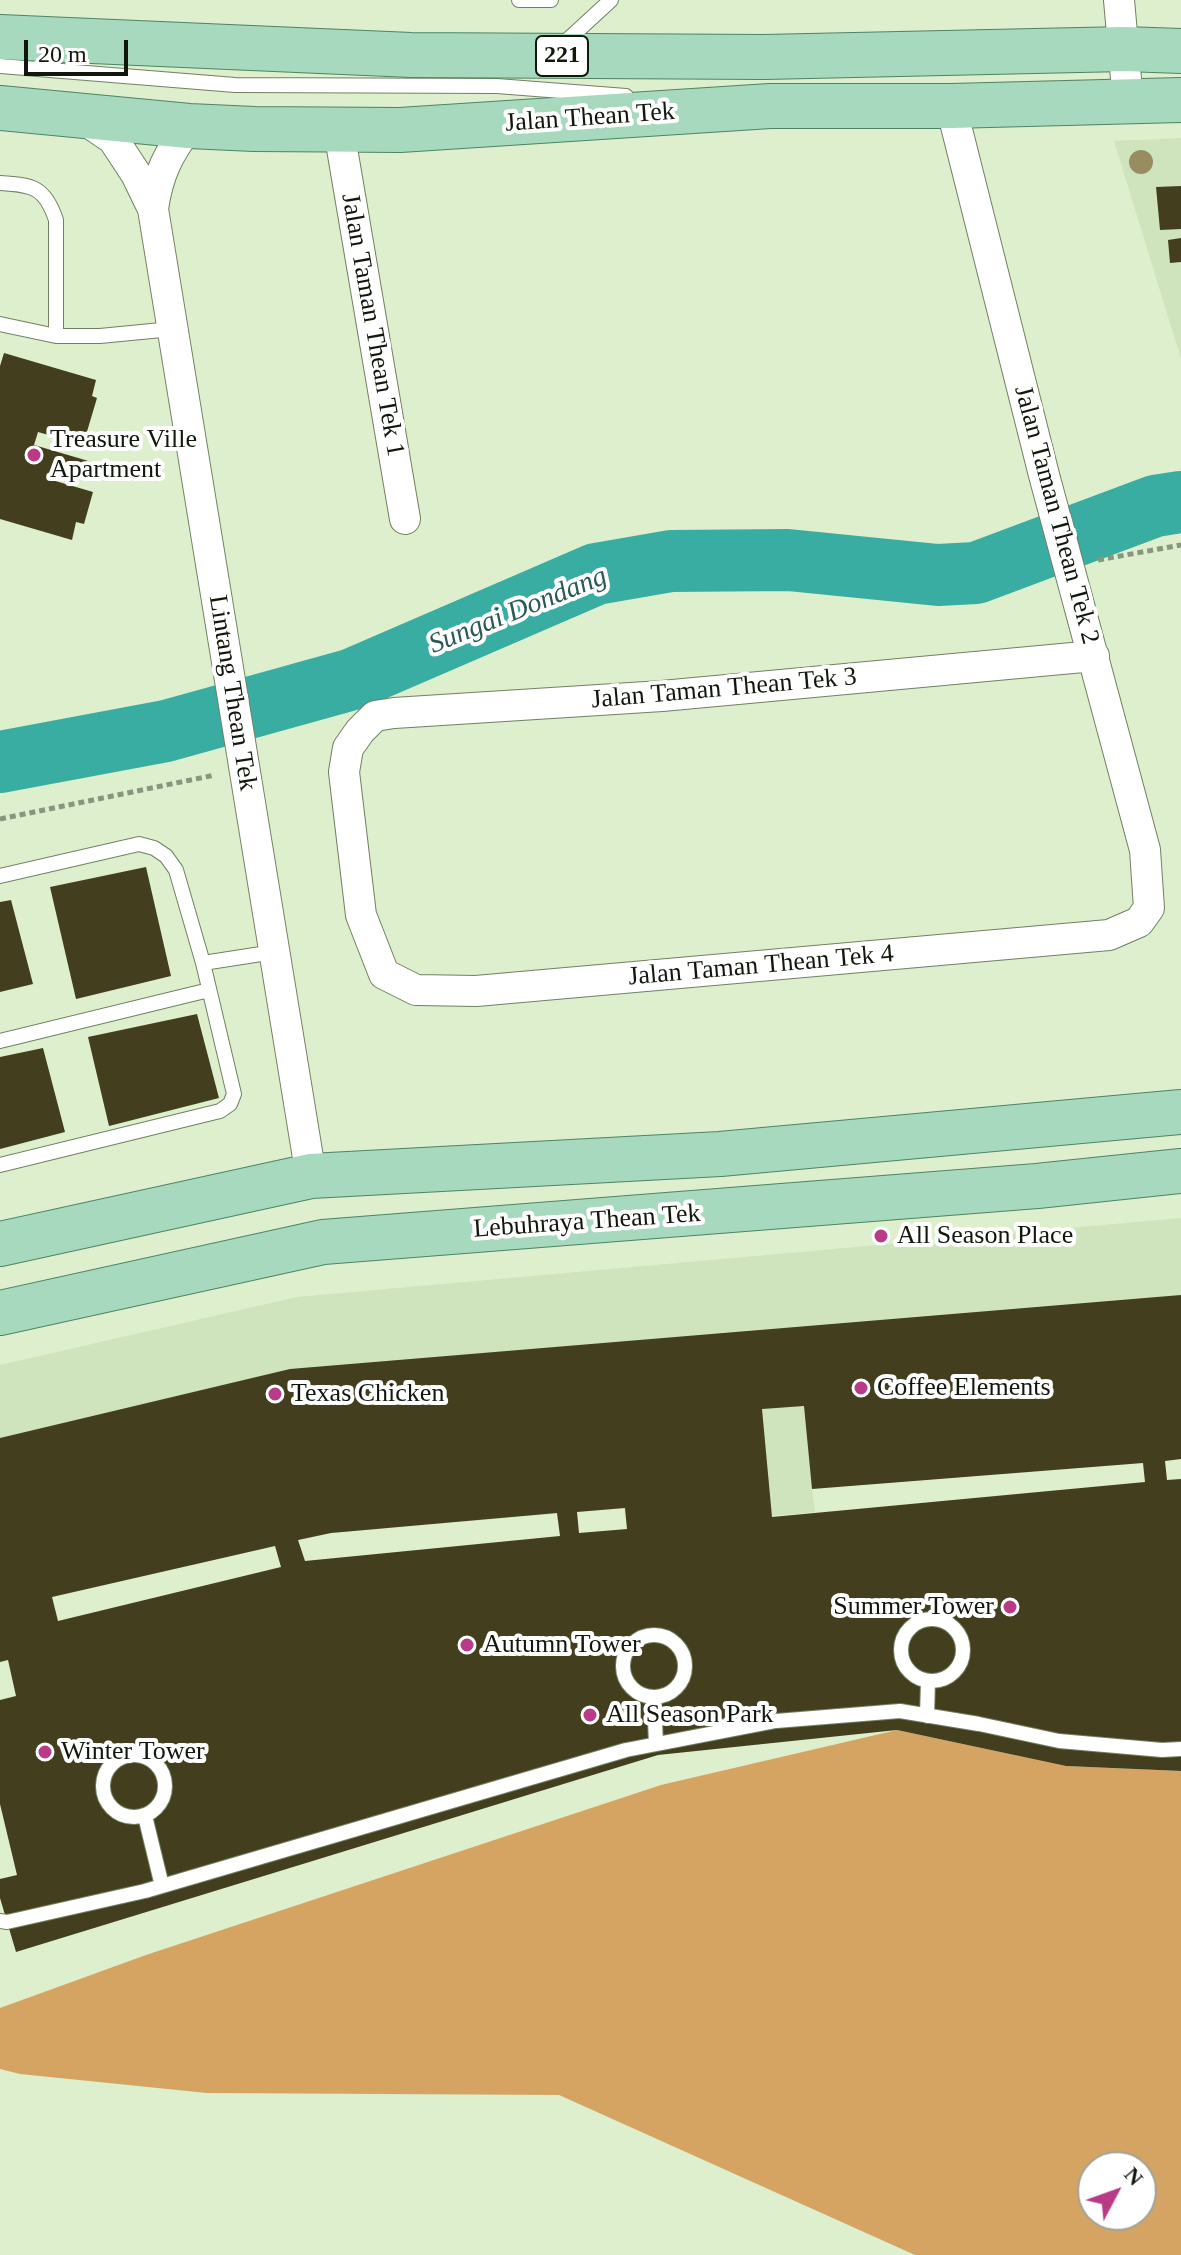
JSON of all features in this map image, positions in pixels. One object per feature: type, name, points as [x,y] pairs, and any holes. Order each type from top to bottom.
[{"type":"main road","name":"221","points":[[0,37],[411,55],[764,57],[1125,49],[1181,51]]},
{"type":"main road","name":"Jalan Thean Tek","points":[[0,108],[189,126],[339,131],[400,130],[770,106],[951,106],[1181,100]]},
{"type":"main road","points":[[0,1244],[311,1176],[720,1154],[1181,1112]]},
{"type":"main road","name":"Lebuhraya Thean Tek","points":[[0,1313],[323,1242],[1037,1186],[1181,1171]]},
{"type":"street","points":[[1119,0],[1128,101]]},
{"type":"street","name":"Jalan Taman Thean Tek 2","points":[[951,106],[1044,475],[1145,850],[1149,908],[1139,922]]},
{"type":"street","name":"Lintang Thean Tek","points":[[77,114],[113,139],[136,174],[153,209]]},
{"type":"street","name":"Lintang Thean Tek","points":[[189,126],[157,179],[153,209],[311,1176]]},
{"type":"street","name":"Jalan Taman Thean Tek 1","points":[[339,131],[405,519]]},
{"type":"street","name":"Jalan Taman Thean Tek 3","points":[[384,974],[361,915],[344,772],[348,748],[375,716],[662,696],[1094,656]]},
{"type":"street","name":"Jalan Taman Thean Tek 4","points":[[384,974],[416,990],[476,991],[1109,935],[1139,922]]},
{"type":"lane","points":[[523,0],[551,0]]},
{"type":"lane","points":[[551,56],[611,0]]},
{"type":"lane","points":[[0,66],[235,85],[497,86],[770,106]]},
{"type":"lane","points":[[0,183],[28,185],[39,190],[51,203],[56,220],[56,336]]},
{"type":"lane","points":[[0,324],[56,336],[100,336],[172,329]]},
{"type":"lane","points":[[0,876],[139,844],[154,848],[166,856],[176,870],[203,963],[234,1094],[230,1104],[220,1111],[0,1165]]},
{"type":"lane","points":[[203,963],[274,952]]},
{"type":"lane","points":[[0,1041],[209,990]]},
{"type":"lane","points":[[939,1620],[956,1630],[961,1638],[963,1658],[959,1668],[951,1675],[942,1680],[928,1681],[913,1675],[907,1668],[902,1658],[902,1648],[904,1637],[918,1622],[939,1620]]},
{"type":"lane","points":[[649,1635],[669,1639],[677,1646],[685,1664],[680,1683],[673,1691],[654,1698],[635,1691],[623,1674],[622,1663],[631,1644],[649,1635]]},
{"type":"lane","points":[[927,1716],[928,1681]]},
{"type":"lane","points":[[654,1698],[656,1744]]},
{"type":"lane","points":[[4,1921],[162,1886],[501,1785],[656,1744],[776,1721],[900,1711],[1059,1741],[1181,1749]]},
{"type":"lane","points":[[130,1755],[141,1756],[158,1766],[166,1784],[160,1804],[145,1816],[134,1818],[116,1811],[104,1794],[103,1783],[112,1764],[130,1755]]},
{"type":"lane","points":[[145,1816],[162,1886]]},
{"type":"path","points":[[1068,560],[1181,545]]},
{"type":"path","points":[[0,819],[243,757]]},
{"type":"shaded area","points":[[1181,138],[1181,359],[1114,141]]},
{"type":"shaded area","name":"All Season Place","points":[[1181,1218],[1181,1459],[812,1489],[815,1512],[627,1529],[624,1508],[331,1533],[0,1609],[0,1365],[297,1297]]},
{"type":"shaded area","points":[[897,1730],[1066,1766],[1181,1771],[1181,2255],[915,2255],[559,2095],[207,2093],[20,2074],[0,2069],[0,2008],[146,1955],[661,1785]]},
{"type":"building","points":[[1181,186],[1181,229],[1160,230],[1156,187]]},
{"type":"building","points":[[1181,238],[1181,262],[1170,263],[1168,240]]},
{"type":"building","name":"Treasure Ville Apartment","points":[[4,353],[96,380],[92,396],[97,398],[83,445],[38,432],[34,445],[102,465],[100,476],[57,464],[52,480],[93,492],[84,524],[76,522],[72,540],[0,519],[0,366]]},
{"type":"building","points":[[146,867],[171,976],[76,999],[50,887]]},
{"type":"building","points":[[11,900],[33,984],[0,992],[0,902]]},
{"type":"building","points":[[197,1014],[219,1098],[109,1126],[88,1037]]},
{"type":"building","points":[[43,1048],[65,1132],[0,1149],[0,1057]]},
{"type":"building","name":"All Season Park","points":[[1181,1295],[1181,1459],[1165,1461],[1167,1480],[1181,1479],[1181,1771],[1066,1766],[897,1730],[658,1755],[16,1952],[0,1898],[0,1879],[17,1875],[0,1804],[0,1700],[16,1696],[8,1660],[0,1662],[0,1438],[290,1369]],"holes":[[[804,1406],[812,1489],[1143,1463],[1145,1482],[772,1517],[762,1409]],[[625,1508],[627,1529],[579,1533],[577,1512]],[[557,1513],[560,1536],[305,1561],[298,1540],[331,1533]],[[275,1546],[281,1567],[58,1621],[52,1597]]]},
{"type":"waterway","name":"Sungai Dondang","points":[[0,762],[166,731],[353,679],[596,574],[671,561],[788,560],[938,575],[976,573],[1155,506],[1181,502]]},
{"type":"place","name":"Treasure Ville Apartment","points":[[34,455]]},
{"type":"place","name":"All Season Place","points":[[881,1236]]},
{"type":"place","name":"Coffee Elements","points":[[861,1388]]},
{"type":"place","name":"Texas Chicken","points":[[275,1394]]},
{"type":"place","name":"Summer Tower","points":[[1010,1607]]},
{"type":"place","name":"Autumn Tower","points":[[467,1645]]},
{"type":"place","name":"All Season Park","points":[[590,1715]]},
{"type":"place","name":"Winter Tower","points":[[45,1752]]}]
